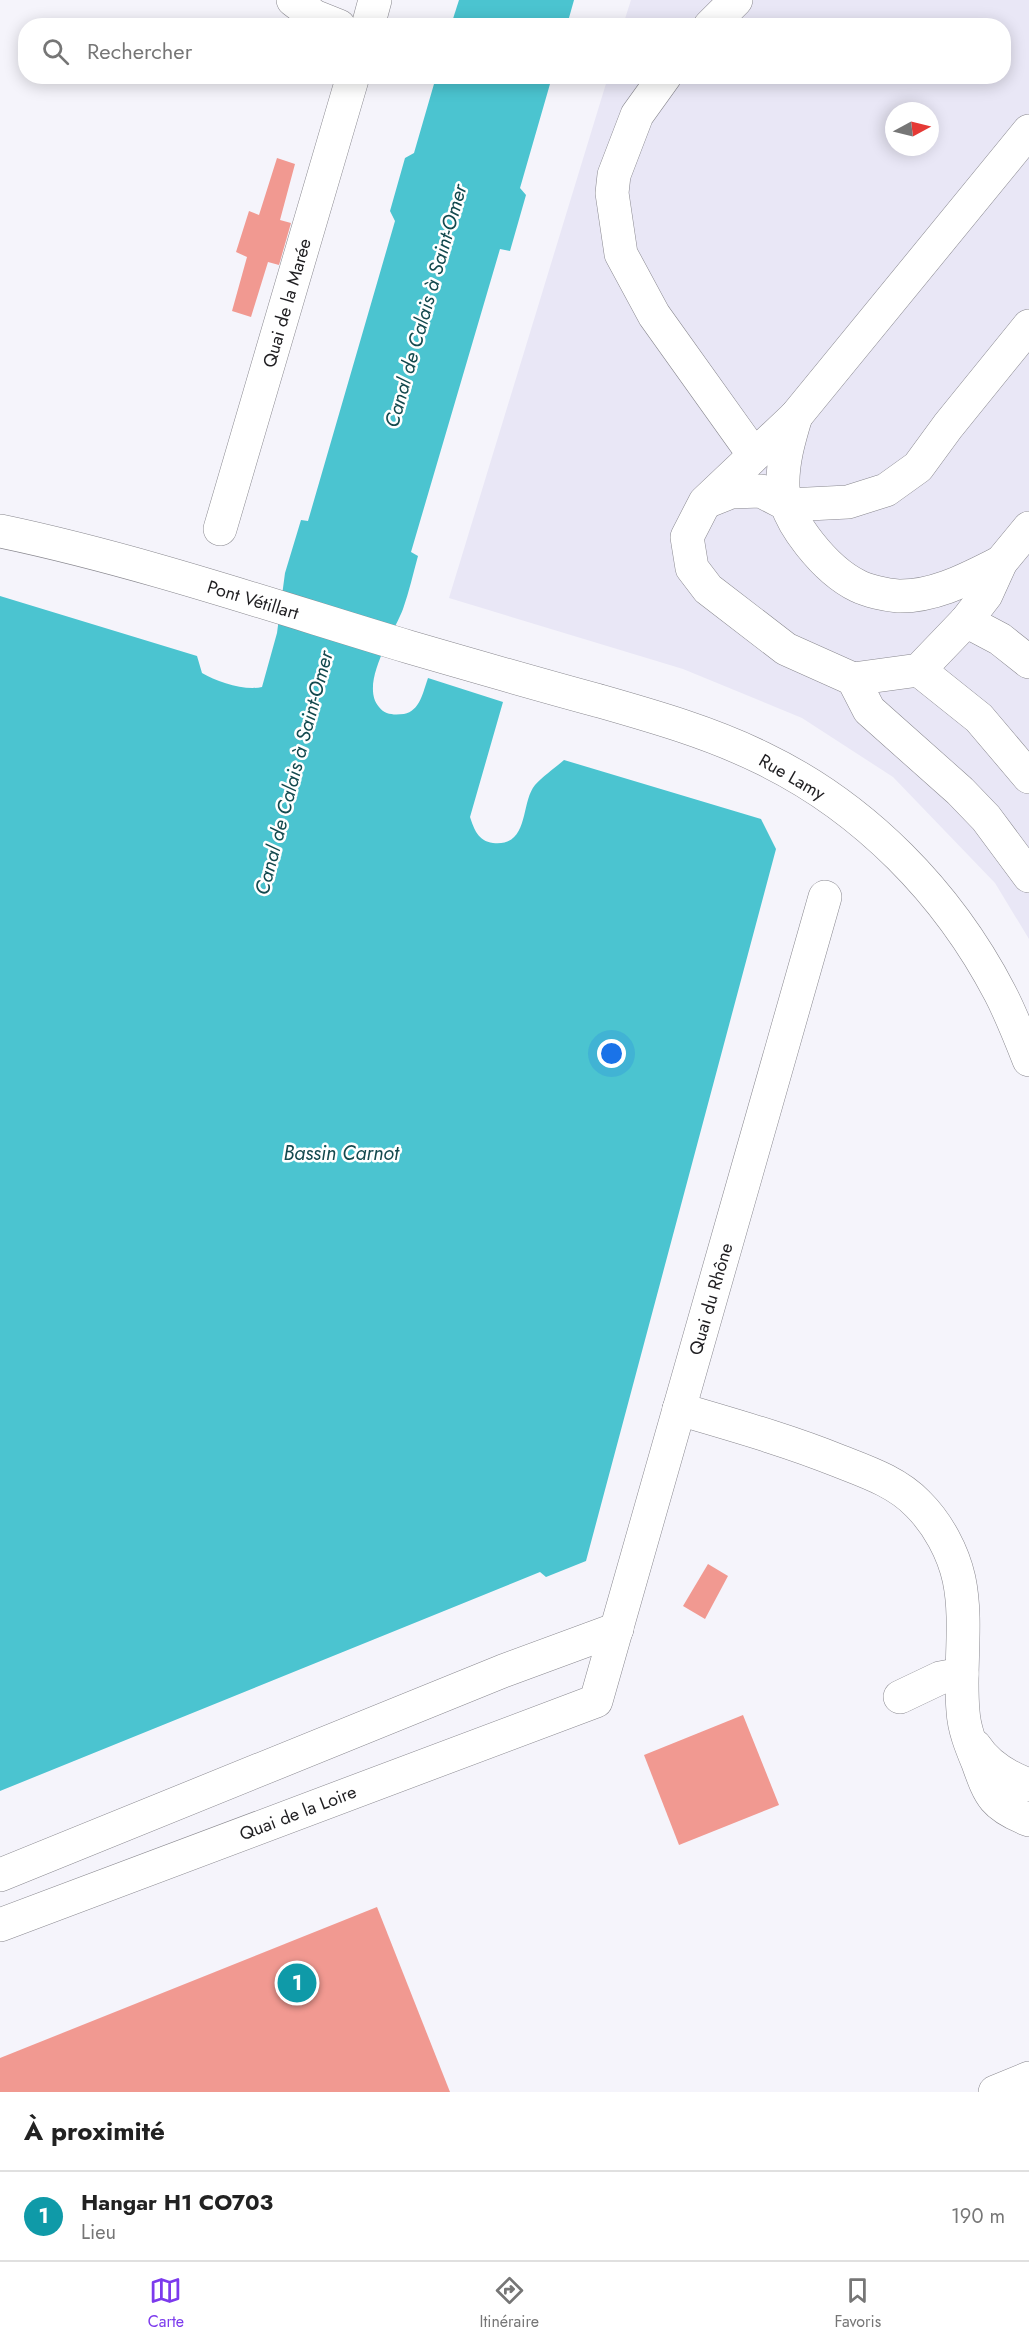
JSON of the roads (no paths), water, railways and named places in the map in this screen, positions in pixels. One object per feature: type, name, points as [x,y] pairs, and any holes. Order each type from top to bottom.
[{"type":"street","points":[[293,0],[319,18]]},
{"type":"street","points":[[370,18],[375,0]]},
{"type":"street","points":[[718,18],[736,0]]},
{"type":"street","name":"Quai de la Marée","points":[[220,529],[351,84]]},
{"type":"street","points":[[659,84],[637,115],[614,175],[612,193],[621,254],[654,315],[754,454]]},
{"type":"street","points":[[1029,130],[796,416],[705,502],[687,537],[692,568],[708,589],[786,650],[853,679],[919,670],[966,621],[986,595],[1001,562],[1029,528]]},
{"type":"street","points":[[705,502],[731,492],[761,491],[788,505],[848,502],[886,490],[918,467],[1029,326]]},
{"type":"street","points":[[796,416],[786,449],[783,489],[795,524],[834,571],[859,587],[897,596],[924,593],[957,584],[1001,562]]},
{"type":"street","points":[[0,516],[71,546]]},
{"type":"street","points":[[0,531],[71,546]]},
{"type":"street","name":"Pont Vétillart","points":[[71,546],[436,655]]},
{"type":"street","points":[[966,621],[1000,639],[1029,662]]},
{"type":"street","name":"Rue Lamy","points":[[436,655],[655,717],[712,736],[764,759],[821,792],[898,855],[945,908],[966,937],[1000,993],[1029,1060]]},
{"type":"street","points":[[919,670],[979,718],[1029,777]]},
{"type":"street","points":[[853,679],[869,710],[960,790],[986,818],[1029,876]]},
{"type":"street","name":"Quai du Rhône","points":[[596,1701],[825,897]]},
{"type":"street","points":[[679,1409],[800,1445],[877,1476],[898,1488],[918,1504],[932,1520],[945,1542],[959,1579],[962,1609],[963,1709],[969,1738],[994,1800],[1006,1810],[1029,1820]]},
{"type":"street","points":[[0,1875],[492,1676],[617,1629]]},
{"type":"street","points":[[900,1697],[940,1678],[962,1674]]},
{"type":"street","name":"Quai de la Loire","points":[[0,1925],[596,1701]]},
{"type":"street","points":[[969,1738],[990,1764],[1007,1776],[1029,1785]]},
{"type":"street","points":[[995,2092],[1028,2078]]},
{"type":"water","points":[[459,0],[574,0],[569,18],[453,18]]},
{"type":"water","name":"Bassin Carnot","points":[[434,84],[550,84],[520,188],[526,195],[510,251],[500,249],[411,552],[418,556],[407,596],[375,672],[374,697],[379,707],[387,713],[409,712],[420,700],[428,678],[503,702],[470,817],[477,834],[488,842],[505,842],[513,838],[519,831],[530,793],[535,785],[564,760],[761,819],[776,849],[586,1561],[546,1577],[540,1572],[0,1791],[0,596],[197,656],[202,673],[215,680],[240,687],[262,687],[277,633],[285,573],[301,520],[308,521],[395,221],[390,211],[405,158],[414,153]]},
{"type":"place","name":"Hangar H1 CO703","points":[[297,1983]]},
{"type":"water label","name":"Canal de Calais à Saint-Omer","points":[[426,306]]},
{"type":"water label","name":"Canal de Calais à Saint-Omer","points":[[294,773]]}]
